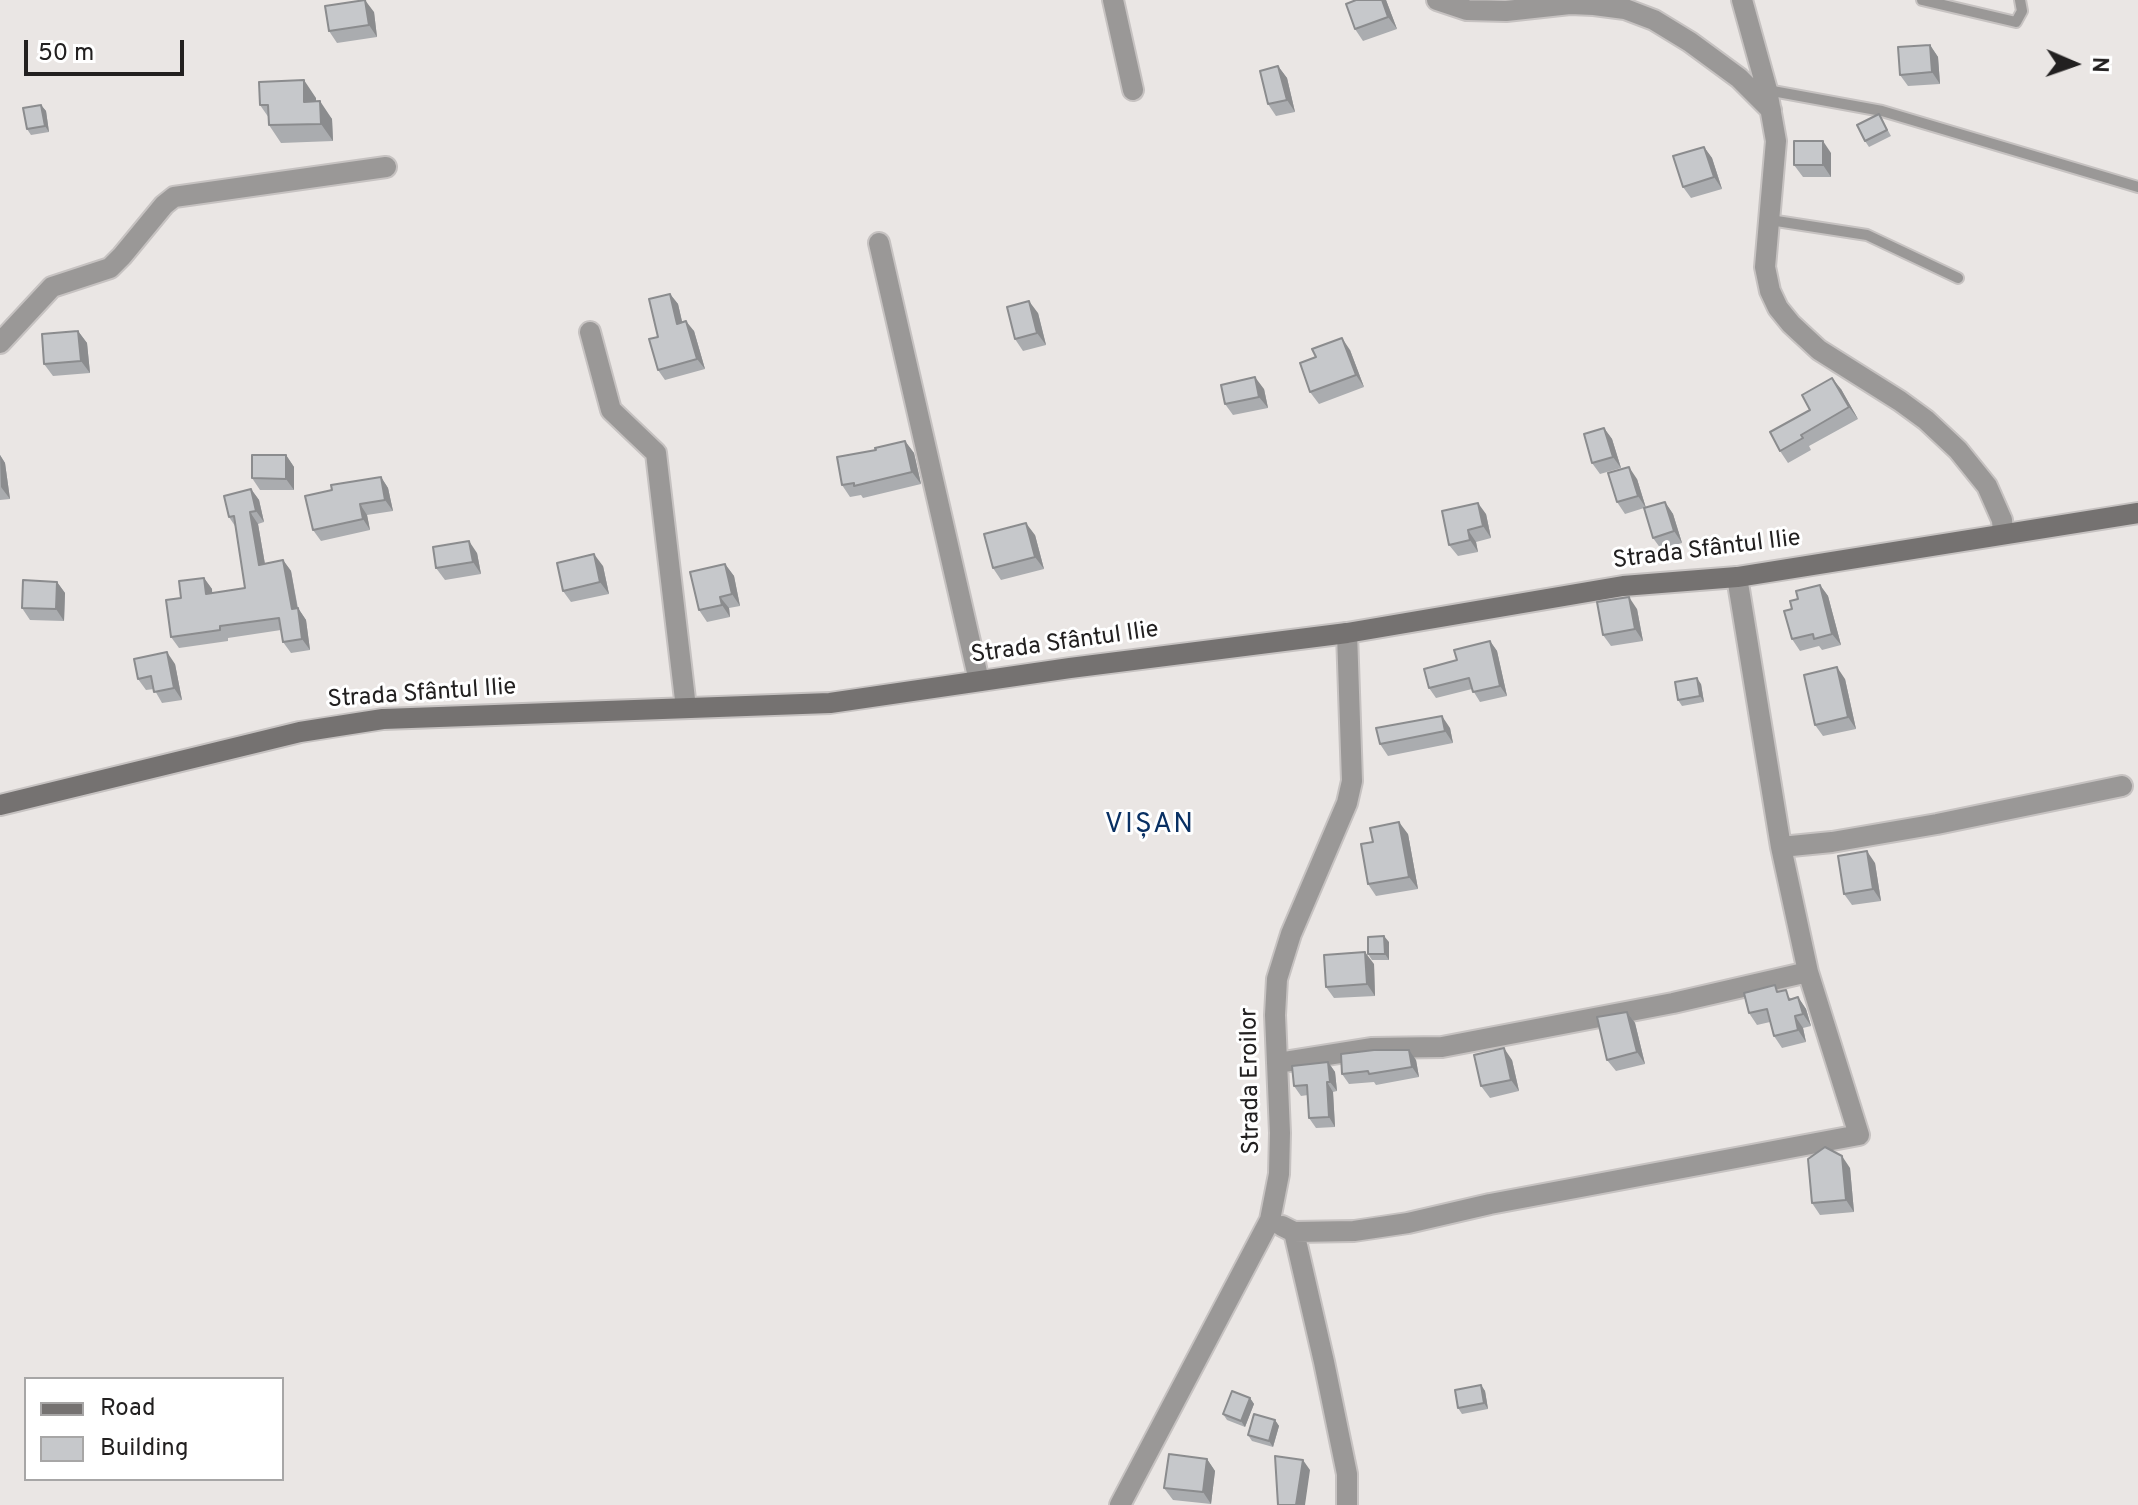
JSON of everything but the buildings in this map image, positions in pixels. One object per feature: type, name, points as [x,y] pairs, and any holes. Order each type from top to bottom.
[{"type":"street","points":[[1113,0],[1133,90]]},
{"type":"street","points":[[1437,0],[1467,10],[1506,11],[1570,4],[1625,9],[1654,20],[1690,42],[1769,100]]},
{"type":"street","points":[[1742,0],[1769,100],[1776,141],[1765,267],[1770,291],[1778,308],[1819,350],[1918,414],[1958,450],[1987,486],[2002,520],[2003,534]]},
{"type":"street","points":[[0,343],[52,287],[110,268],[174,197],[386,167]]},
{"type":"street","points":[[879,243],[979,681]]},
{"type":"street","points":[[590,332],[611,410],[656,453],[686,708]]},
{"type":"street","name":"Strada Sfântul Ilie","points":[[0,805],[300,732],[383,719],[830,703],[1347,633],[1623,586],[1737,577],[2138,513]]},
{"type":"street","points":[[1270,1220],[1294,1232],[1354,1231],[1859,1135],[1808,972],[1781,847],[1737,577]]},
{"type":"street","name":"Strada Eroilor","points":[[1120,1505],[1270,1220],[1279,1174],[1277,979],[1291,934],[1347,803],[1352,781],[1347,633]]},
{"type":"street","points":[[1781,847],[1832,842],[1937,824],[2122,786]]},
{"type":"street","points":[[1277,1063],[1371,1048],[1442,1047],[1673,1003],[1808,972]]},
{"type":"street","points":[[1294,1232],[1347,1474],[1347,1505]]},
{"type":"lane","points":[[1922,0],[2016,22],[2022,11],[2020,0]]},
{"type":"lane","points":[[1769,100],[1882,111],[2138,187]]},
{"type":"lane","points":[[1770,220],[1867,235],[1958,278]]},
{"type":"district","name":"VIȘAN","points":[[1150,826]]}]
